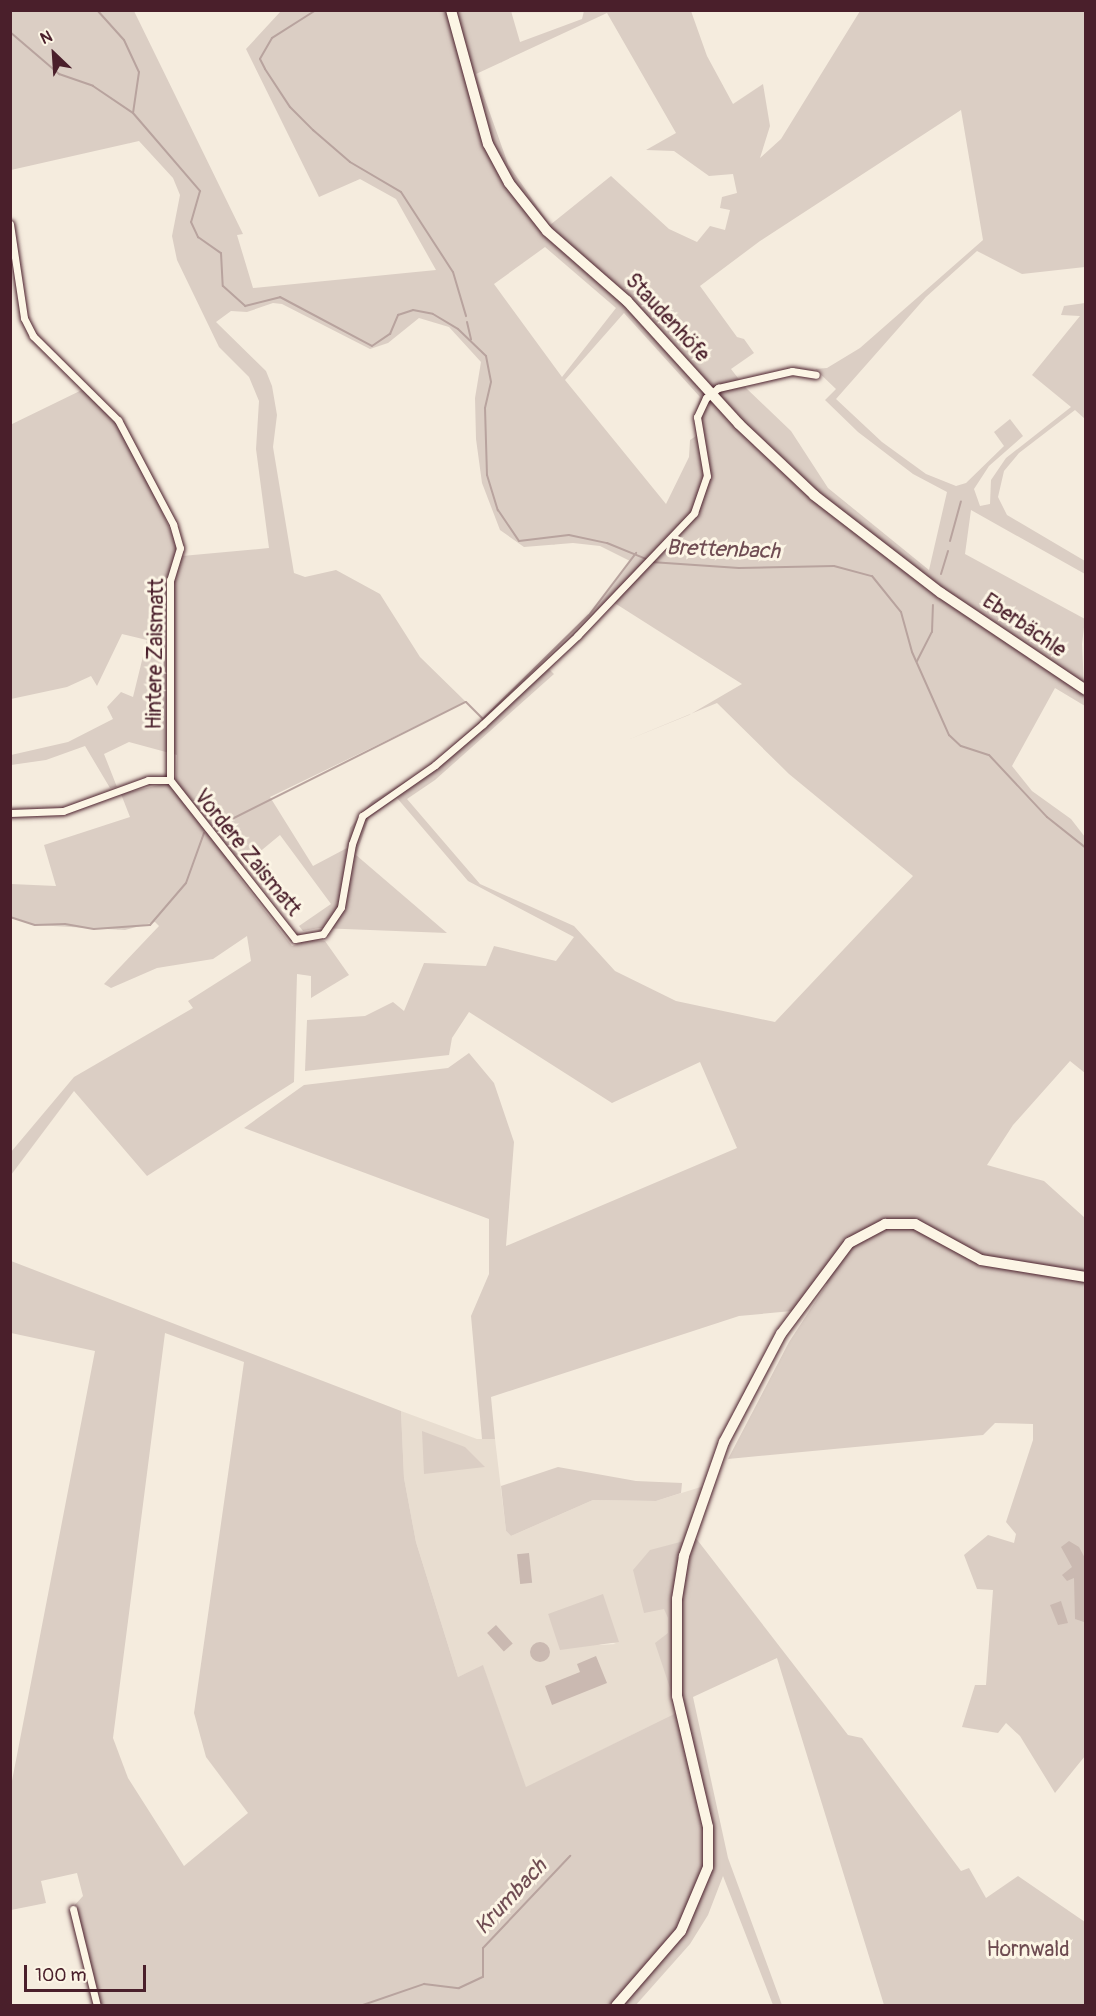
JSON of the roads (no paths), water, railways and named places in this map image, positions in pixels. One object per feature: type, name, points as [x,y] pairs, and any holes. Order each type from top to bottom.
[{"type":"street","name":"Staudenhöfe","points":[[451,10],[480,124],[509,183],[547,231],[627,301],[711,394],[814,495],[941,593]]},
{"type":"street","name":"Hintere Zaismatt","points":[[10,224],[24,318],[33,336],[118,420],[172,524],[180,548],[170,580],[170,780]]},
{"type":"street","points":[[711,394],[718,388],[792,371],[816,375]]},
{"type":"street","name":"Vordere Zaismatt","points":[[10,813],[63,811],[148,780],[170,780],[295,939],[323,934],[341,907],[352,844],[362,816],[435,765],[577,636],[702,501],[707,476],[697,417],[711,394]]},
{"type":"street","name":"Eberbächle","points":[[941,593],[1086,690]]},
{"type":"street","points":[[616,2006],[681,1931],[708,1867],[708,1827],[677,1696],[677,1599],[684,1556],[724,1442],[788,1325],[849,1243],[885,1224],[915,1224],[981,1260],[1086,1277]]},
{"type":"street","points":[[74,1909],[98,2006]]},
{"type":"waterway","name":"Brettenbach","points":[[97,10],[124,40],[139,72],[133,113],[200,191],[191,222],[198,237],[221,253],[223,286],[245,306],[280,297],[372,346],[390,334],[398,315],[413,310],[433,314],[458,329],[486,356],[491,382],[485,408],[487,475],[498,510],[519,541],[569,535],[607,543],[646,559]]},
{"type":"waterway","points":[[316,10],[272,38],[260,59],[290,107],[313,130],[350,162],[401,192],[453,272],[466,316]]},
{"type":"waterway","points":[[10,32],[59,74],[93,86],[133,113]]},
{"type":"waterway","points":[[467,322],[471,340]]},
{"type":"waterway","points":[[950,541],[961,501]]},
{"type":"waterway","points":[[941,574],[948,551]]},
{"type":"waterway","points":[[218,826],[466,702],[483,719],[589,615],[636,553]]},
{"type":"waterway","name":"Brettenbach","points":[[651,562],[739,568],[834,566],[872,576],[901,612],[912,652],[949,735],[961,746],[989,755],[1047,817],[1086,848]]},
{"type":"waterway","points":[[917,661],[932,632],[933,605]]},
{"type":"waterway","points":[[10,917],[35,925],[65,924],[94,929],[150,925],[186,883],[204,833]]},
{"type":"waterway","name":"Krumbach","points":[[360,2006],[424,1984],[459,1988],[483,1977],[483,1948],[570,1856]]},
{"type":"park label","name":"Hornwald","points":[[1028,1950]]}]
